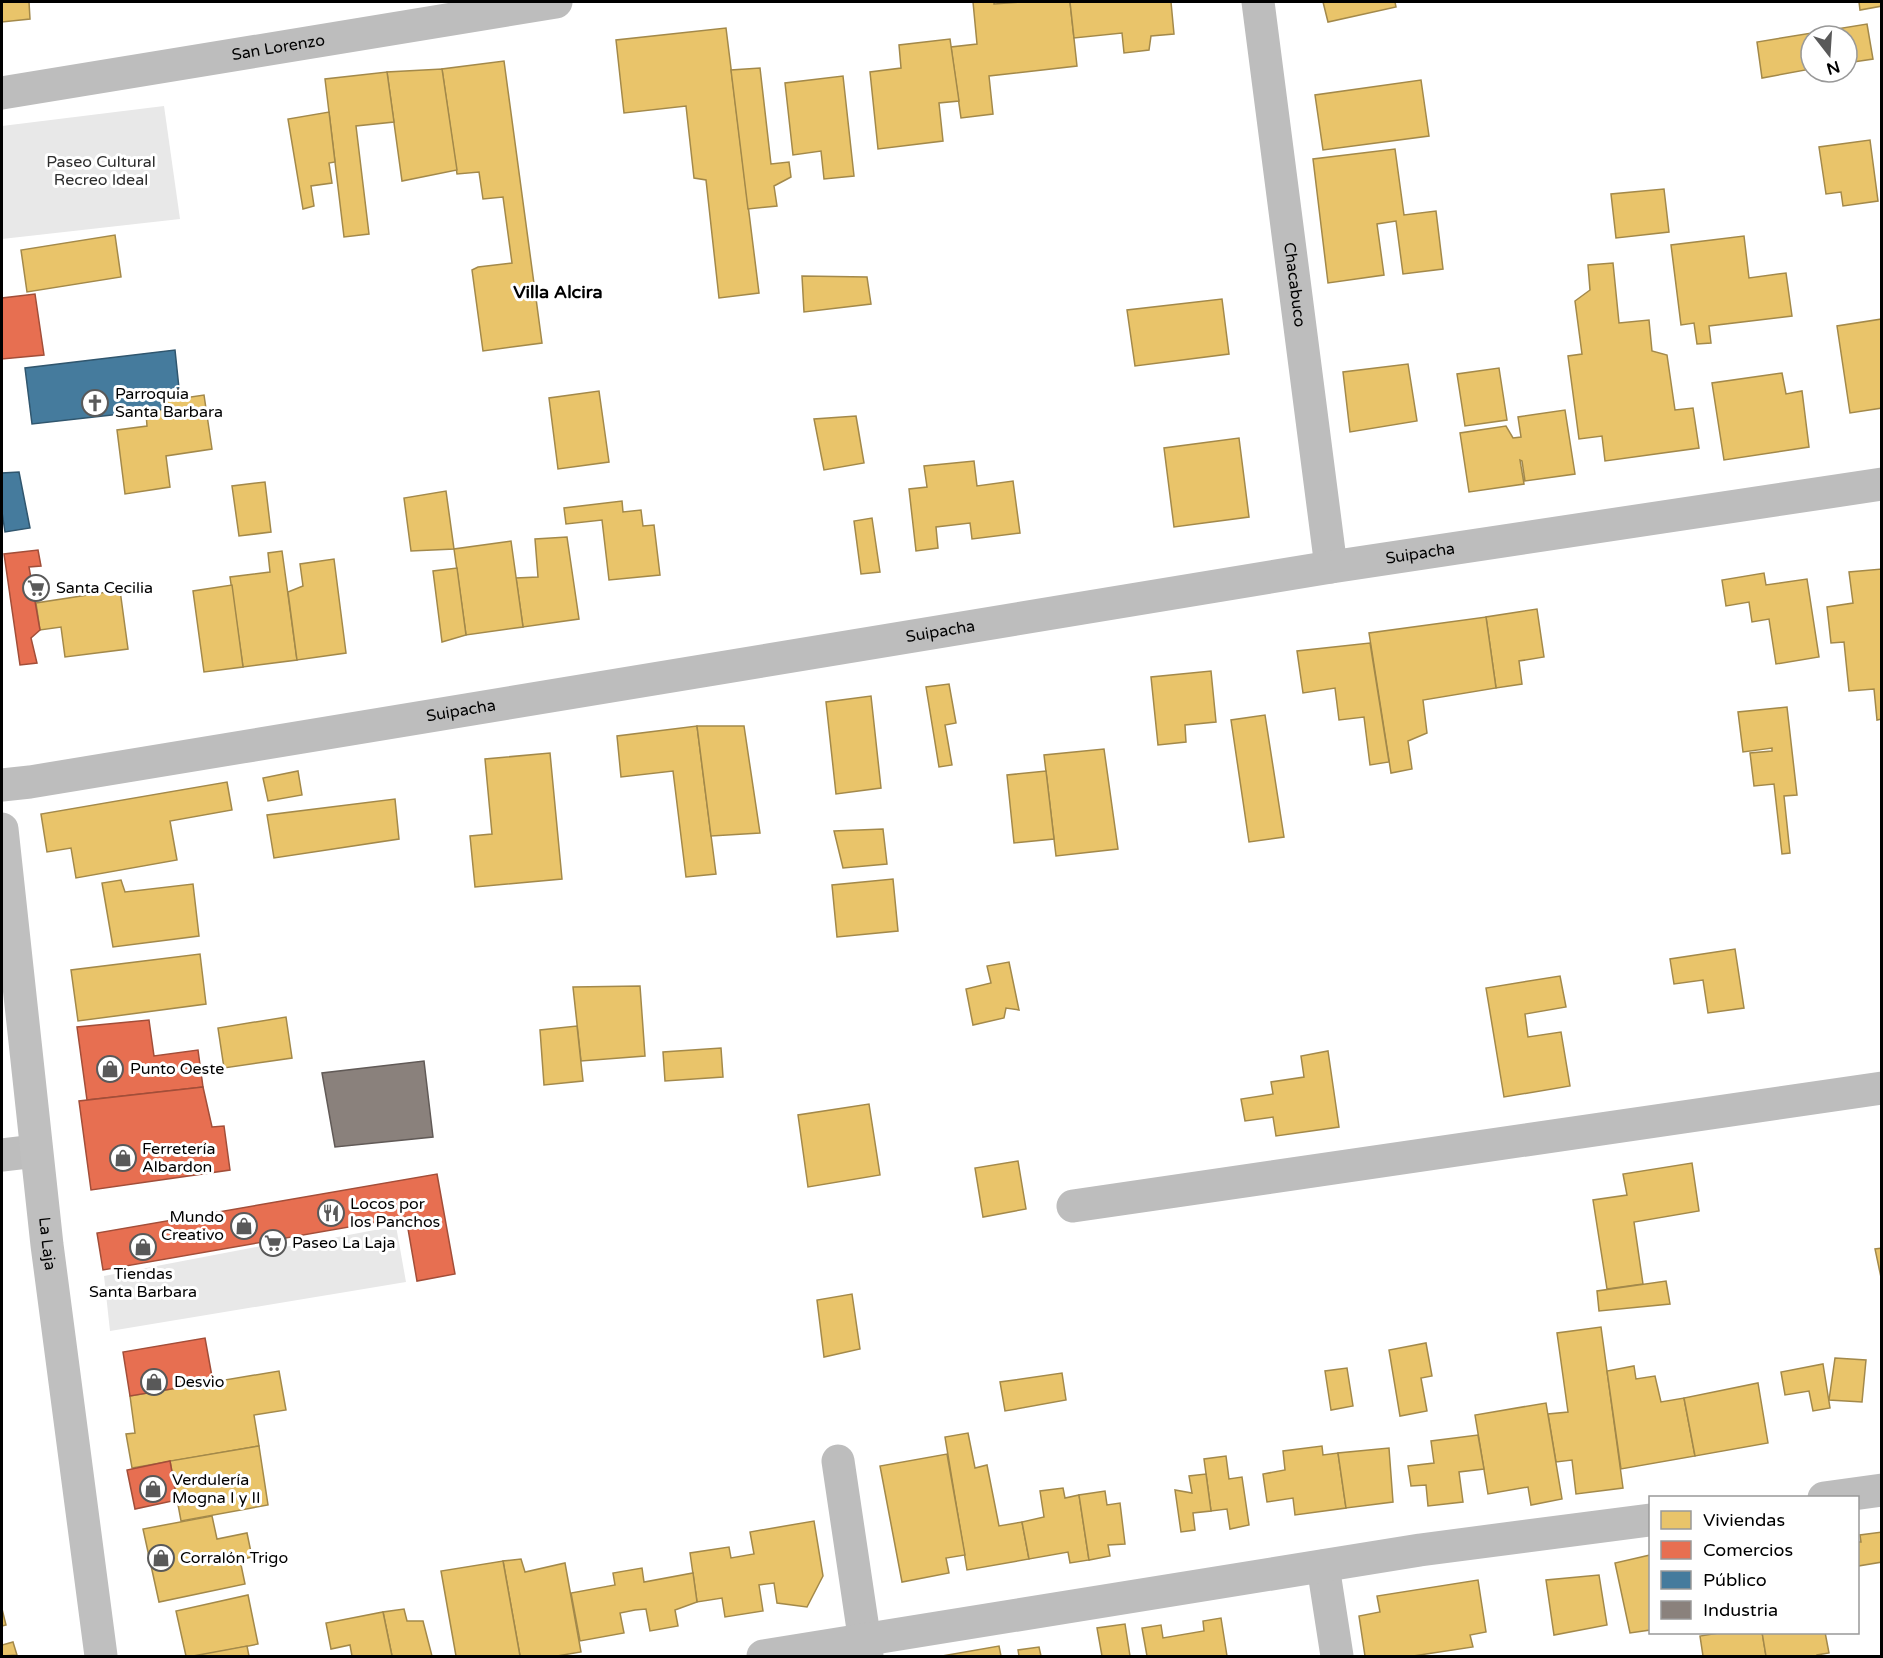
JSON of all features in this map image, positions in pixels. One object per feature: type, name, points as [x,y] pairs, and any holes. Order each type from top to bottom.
[{"type":"main road","name":"La Laja","points":[[2,829],[10,977],[36,1151],[101,1656]]},
{"type":"street","name":"San Lorenzo","points":[[2,93],[556,2]]},
{"type":"street","name":"Chacabuco","points":[[1258,2],[1331,567]]},
{"type":"street","name":"Suipacha","points":[[2,785],[1331,567],[1881,483]]},
{"type":"street","points":[[1073,1206],[1881,1088]]},
{"type":"street","points":[[2,1155],[36,1151]]},
{"type":"street","points":[[838,1461],[866,1648]]},
{"type":"street","points":[[1832,1496],[1881,1490]]},
{"type":"street","points":[[764,1656],[866,1648],[1420,1550],[1649,1520]]},
{"type":"street","points":[[1323,1566],[1337,1656]]},
{"type":"green space","name":"Paseo Cultural Recreo Ideal","points":[[164,106],[180,219],[2,239],[2,126]]},
{"type":"green space","points":[[396,1226],[406,1282],[110,1331],[104,1276],[267,1245],[269,1250]]},
{"type":"building: Viviendas","points":[[2,2],[29,2],[30,19],[2,22]]},
{"type":"building: Viviendas","points":[[973,2],[994,2],[994,4],[1070,2],[1077,66],[989,76],[993,114],[961,118],[951,47],[977,44]]},
{"type":"building: Viviendas","points":[[1070,2],[1171,2],[1174,34],[1151,36],[1149,50],[1124,53],[1122,33],[1074,38]]},
{"type":"building: Viviendas","points":[[1323,2],[1395,2],[1396,7],[1328,22]]},
{"type":"building: Viviendas","points":[[1859,2],[1882,2],[1882,6],[1860,10]]},
{"type":"building: Viviendas","points":[[1867,24],[1873,59],[1859,61],[1859,25]]},
{"type":"building: Viviendas","points":[[726,28],[759,293],[719,298],[706,180],[694,178],[686,106],[624,113],[616,40]]},
{"type":"building: Viviendas","points":[[1799,35],[1799,71],[1762,78],[1757,42]]},
{"type":"building: Viviendas","points":[[950,39],[959,101],[939,103],[943,141],[878,149],[870,72],[901,68],[899,45]]},
{"type":"building: Viviendas","points":[[504,61],[542,343],[483,351],[472,270],[478,267],[512,263],[503,197],[483,199],[479,172],[457,174],[442,69]]},
{"type":"building: Viviendas","points":[[760,68],[771,164],[789,162],[791,177],[774,186],[777,206],[748,209],[731,70]]},
{"type":"building: Viviendas","points":[[442,69],[457,170],[402,181],[387,72]]},
{"type":"building: Viviendas","points":[[387,72],[394,122],[356,126],[369,234],[344,237],[325,79]]},
{"type":"building: Viviendas","points":[[843,76],[854,176],[824,179],[821,151],[793,155],[785,83]]},
{"type":"building: Viviendas","points":[[1421,80],[1429,136],[1323,150],[1315,95]]},
{"type":"building: Viviendas","points":[[329,112],[335,162],[329,163],[332,183],[311,186],[314,206],[303,209],[288,119]]},
{"type":"building: Viviendas","points":[[1870,140],[1878,201],[1843,206],[1841,192],[1826,194],[1819,147]]},
{"type":"building: Viviendas","points":[[1395,149],[1404,215],[1436,211],[1443,269],[1403,274],[1396,221],[1377,224],[1384,275],[1328,283],[1313,159]]},
{"type":"building: Viviendas","points":[[1664,189],[1669,232],[1616,238],[1611,194]]},
{"type":"building: Viviendas","points":[[115,235],[121,277],[27,292],[21,250]]},
{"type":"building: Viviendas","points":[[1744,236],[1749,278],[1786,273],[1792,316],[1709,326],[1711,343],[1697,344],[1694,323],[1681,325],[1671,245]]},
{"type":"building: Viviendas","points":[[1613,263],[1619,323],[1649,320],[1652,351],[1667,355],[1675,410],[1693,408],[1699,448],[1605,461],[1602,436],[1579,439],[1568,356],[1582,354],[1575,301],[1590,290],[1588,265]]},
{"type":"building: Viviendas","points":[[802,276],[867,277],[871,304],[804,312]]},
{"type":"building: Viviendas","points":[[1222,299],[1229,354],[1135,366],[1127,310]]},
{"type":"building: Viviendas","points":[[1882,319],[1882,408],[1850,413],[1837,326]]},
{"type":"building: Viviendas","points":[[1408,364],[1417,421],[1350,432],[1343,372]]},
{"type":"building: Viviendas","points":[[1499,368],[1507,420],[1465,426],[1457,374]]},
{"type":"building: Viviendas","points":[[1782,373],[1786,394],[1802,391],[1809,447],[1724,460],[1712,383]]},
{"type":"building: Viviendas","points":[[599,391],[609,462],[558,469],[549,398]]},
{"type":"building: Viviendas","points":[[204,395],[212,449],[166,456],[170,487],[125,494],[117,430],[147,426],[146,413],[165,409],[164,401]]},
{"type":"building: Viviendas","points":[[1565,410],[1575,474],[1525,481],[1520,460],[1524,484],[1469,492],[1460,433],[1506,426],[1513,438],[1521,437],[1518,417]]},
{"type":"building: Viviendas","points":[[856,416],[864,463],[824,470],[814,419]]},
{"type":"building: Viviendas","points":[[1239,438],[1249,517],[1174,527],[1164,448]]},
{"type":"building: Viviendas","points":[[974,461],[977,486],[1013,481],[1020,533],[972,539],[970,523],[936,527],[938,548],[916,551],[909,489],[927,487],[924,466]]},
{"type":"building: Viviendas","points":[[265,482],[271,532],[239,536],[232,486]]},
{"type":"building: Viviendas","points":[[446,491],[454,549],[411,551],[404,498]]},
{"type":"building: Viviendas","points":[[622,501],[623,512],[641,510],[643,526],[654,525],[660,575],[609,580],[602,520],[566,524],[564,508]]},
{"type":"building: Viviendas","points":[[872,518],[880,572],[861,574],[854,521]]},
{"type":"building: Viviendas","points":[[567,537],[579,619],[523,627],[516,578],[538,577],[535,539]]},
{"type":"building: Viviendas","points":[[511,541],[523,627],[466,635],[454,549]]},
{"type":"building: Viviendas","points":[[282,551],[297,660],[243,667],[230,577],[270,572],[268,553]]},
{"type":"building: Viviendas","points":[[334,559],[346,653],[297,660],[288,592],[303,586],[300,564]]},
{"type":"building: Viviendas","points":[[457,568],[466,635],[442,642],[433,571]]},
{"type":"building: Viviendas","points":[[1882,569],[1882,719],[1877,720],[1874,689],[1849,691],[1844,642],[1831,643],[1827,607],[1853,603],[1849,572]]},
{"type":"building: Viviendas","points":[[1764,573],[1766,585],[1807,579],[1819,657],[1776,664],[1769,619],[1752,622],[1749,602],[1726,606],[1722,580]]},
{"type":"building: Viviendas","points":[[232,585],[243,667],[204,672],[193,591]]},
{"type":"building: Viviendas","points":[[120,590],[128,649],[65,657],[61,627],[40,630],[36,603]]},
{"type":"building: Viviendas","points":[[1537,609],[1544,657],[1519,661],[1522,684],[1496,688],[1486,617]]},
{"type":"building: Viviendas","points":[[1486,617],[1496,688],[1423,700],[1427,733],[1408,741],[1412,769],[1391,773],[1369,633]]},
{"type":"building: Viviendas","points":[[1370,643],[1389,762],[1370,765],[1364,717],[1339,720],[1335,688],[1303,693],[1297,651]]},
{"type":"building: Viviendas","points":[[1211,671],[1216,722],[1185,725],[1186,742],[1158,745],[1151,677]]},
{"type":"building: Viviendas","points":[[949,684],[956,723],[945,725],[952,765],[939,767],[926,687]]},
{"type":"building: Viviendas","points":[[871,696],[881,788],[836,794],[826,702]]},
{"type":"building: Viviendas","points":[[1787,707],[1797,795],[1784,796],[1790,853],[1782,854],[1774,784],[1754,786],[1750,753],[1772,751],[1772,748],[1743,752],[1738,712]]},
{"type":"building: Viviendas","points":[[1265,715],[1284,837],[1249,842],[1231,720]]},
{"type":"building: Viviendas","points":[[697,726],[716,874],[686,877],[673,771],[621,777],[617,736]]},
{"type":"building: Viviendas","points":[[697,726],[744,726],[760,833],[711,836]]},
{"type":"building: Viviendas","points":[[1104,749],[1118,849],[1056,856],[1044,755]]},
{"type":"building: Viviendas","points":[[550,753],[562,879],[475,887],[470,836],[492,834],[485,759]]},
{"type":"building: Viviendas","points":[[298,771],[302,795],[268,801],[263,778]]},
{"type":"building: Viviendas","points":[[1046,771],[1054,839],[1014,843],[1007,775]]},
{"type":"building: Viviendas","points":[[227,782],[232,810],[170,821],[177,860],[76,878],[71,848],[47,852],[41,814]]},
{"type":"building: Viviendas","points":[[395,799],[399,839],[274,858],[267,815]]},
{"type":"building: Viviendas","points":[[883,829],[887,864],[843,868],[834,831]]},
{"type":"building: Viviendas","points":[[893,879],[898,931],[837,937],[832,885]]},
{"type":"building: Viviendas","points":[[121,880],[125,892],[193,884],[199,936],[113,947],[102,883]]},
{"type":"building: Viviendas","points":[[1735,949],[1744,1008],[1708,1013],[1703,980],[1674,984],[1670,959]]},
{"type":"building: Viviendas","points":[[200,954],[206,1004],[78,1021],[71,970]]},
{"type":"building: Viviendas","points":[[1009,962],[1019,1010],[1006,1008],[1004,1018],[973,1025],[966,989],[991,983],[987,966]]},
{"type":"building: Viviendas","points":[[1560,976],[1566,1007],[1525,1014],[1528,1037],[1561,1032],[1570,1086],[1504,1097],[1486,988]]},
{"type":"building: Viviendas","points":[[640,986],[645,1056],[581,1061],[573,987]]},
{"type":"building: Viviendas","points":[[286,1017],[292,1058],[224,1068],[218,1028]]},
{"type":"building: Viviendas","points":[[577,1026],[583,1081],[544,1085],[540,1030]]},
{"type":"building: Viviendas","points":[[721,1048],[723,1077],[665,1081],[663,1052]]},
{"type":"building: Viviendas","points":[[1328,1051],[1339,1127],[1276,1136],[1273,1117],[1245,1121],[1241,1099],[1273,1094],[1271,1082],[1304,1077],[1301,1056]]},
{"type":"building: Viviendas","points":[[869,1104],[880,1175],[808,1187],[798,1115]]},
{"type":"building: Viviendas","points":[[1018,1161],[1026,1209],[983,1217],[975,1168]]},
{"type":"building: Viviendas","points":[[1692,1163],[1699,1211],[1634,1222],[1643,1284],[1607,1289],[1593,1200],[1627,1195],[1623,1174]]},
{"type":"building: Viviendas","points":[[1882,1248],[1882,1282],[1875,1249]]},
{"type":"building: Viviendas","points":[[1666,1281],[1670,1304],[1599,1311],[1597,1291]]},
{"type":"building: Viviendas","points":[[852,1294],[860,1349],[824,1357],[817,1300]]},
{"type":"building: Viviendas","points":[[1601,1327],[1623,1488],[1576,1494],[1572,1460],[1556,1462],[1548,1414],[1568,1412],[1557,1333]]},
{"type":"building: Viviendas","points":[[1426,1343],[1432,1376],[1421,1378],[1427,1411],[1400,1416],[1389,1350]]},
{"type":"building: Viviendas","points":[[1835,1358],[1866,1360],[1862,1402],[1829,1400]]},
{"type":"building: Viviendas","points":[[1823,1364],[1830,1408],[1813,1411],[1809,1391],[1785,1395],[1781,1372]]},
{"type":"building: Viviendas","points":[[1634,1366],[1636,1379],[1655,1376],[1661,1402],[1684,1398],[1695,1456],[1621,1469],[1607,1371]]},
{"type":"building: Viviendas","points":[[1347,1368],[1353,1406],[1331,1410],[1325,1371]]},
{"type":"building: Viviendas","points":[[279,1371],[286,1410],[254,1415],[259,1446],[132,1468],[126,1434],[135,1433],[130,1396]]},
{"type":"building: Viviendas","points":[[1062,1373],[1066,1400],[1005,1411],[1000,1382]]},
{"type":"building: Viviendas","points":[[1758,1383],[1768,1443],[1695,1456],[1684,1398]]},
{"type":"building: Viviendas","points":[[1546,1403],[1562,1499],[1531,1505],[1528,1487],[1488,1494],[1475,1415]]},
{"type":"building: Viviendas","points":[[968,1433],[975,1468],[987,1465],[999,1526],[1022,1522],[1029,1559],[967,1570],[945,1437]]},
{"type":"building: Viviendas","points":[[1478,1435],[1484,1469],[1459,1472],[1463,1502],[1428,1506],[1426,1485],[1411,1486],[1408,1466],[1434,1463],[1431,1441]]},
{"type":"building: Viviendas","points":[[259,1446],[268,1505],[181,1521],[170,1461]]},
{"type":"building: Viviendas","points":[[1322,1446],[1323,1455],[1338,1453],[1346,1508],[1295,1515],[1293,1498],[1267,1502],[1263,1474],[1285,1470],[1283,1451]]},
{"type":"building: Viviendas","points":[[1389,1448],[1393,1502],[1346,1508],[1338,1453]]},
{"type":"building: Viviendas","points":[[947,1454],[965,1555],[946,1558],[949,1573],[902,1582],[880,1466]]},
{"type":"building: Viviendas","points":[[1226,1456],[1229,1479],[1242,1477],[1249,1525],[1230,1529],[1227,1509],[1211,1511],[1204,1459]]},
{"type":"building: Viviendas","points":[[1206,1474],[1211,1511],[1193,1513],[1195,1530],[1181,1532],[1175,1490],[1192,1493],[1189,1476]]},
{"type":"building: Viviendas","points":[[1063,1488],[1065,1498],[1079,1495],[1089,1560],[1070,1563],[1068,1552],[1029,1559],[1022,1522],[1044,1517],[1040,1491]]},
{"type":"building: Viviendas","points":[[1105,1491],[1107,1505],[1120,1503],[1125,1544],[1108,1545],[1110,1556],[1089,1560],[1079,1495]]},
{"type":"building: Viviendas","points":[[212,1516],[217,1539],[247,1533],[252,1557],[240,1560],[245,1584],[159,1602],[143,1529]]},
{"type":"building: Viviendas","points":[[814,1521],[823,1576],[807,1607],[777,1603],[774,1583],[759,1585],[763,1611],[725,1617],[722,1598],[697,1602],[690,1553],[729,1547],[731,1558],[754,1554],[750,1532]]},
{"type":"building: Viviendas","points":[[1882,1532],[1882,1562],[1859,1566],[1860,1535]]},
{"type":"building: Viviendas","points":[[1649,1555],[1649,1630],[1630,1633],[1615,1563]]},
{"type":"building: Viviendas","points":[[521,1559],[525,1572],[565,1563],[581,1652],[557,1656],[520,1656],[503,1561]]},
{"type":"building: Viviendas","points":[[503,1561],[520,1656],[456,1656],[441,1571]]},
{"type":"building: Viviendas","points":[[642,1568],[644,1582],[693,1573],[697,1602],[675,1610],[678,1626],[650,1631],[646,1609],[635,1610],[620,1613],[624,1633],[580,1641],[571,1593],[615,1585],[613,1573]]},
{"type":"building: Viviendas","points":[[1599,1575],[1607,1625],[1554,1635],[1546,1580]]},
{"type":"building: Viviendas","points":[[1478,1580],[1486,1632],[1470,1635],[1473,1647],[1413,1656],[1365,1656],[1359,1616],[1380,1612],[1377,1596]]},
{"type":"building: Viviendas","points":[[248,1595],[258,1644],[198,1656],[186,1656],[176,1611]]},
{"type":"building: Viviendas","points":[[2,1609],[6,1625],[2,1626]]},
{"type":"building: Viviendas","points":[[404,1609],[407,1621],[423,1621],[432,1656],[392,1656],[383,1612]]},
{"type":"building: Viviendas","points":[[383,1612],[392,1656],[352,1656],[350,1645],[331,1649],[326,1623]]},
{"type":"building: Viviendas","points":[[1221,1618],[1227,1656],[1147,1656],[1142,1628],[1161,1625],[1163,1638],[1204,1631],[1203,1621]]},
{"type":"building: Viviendas","points":[[1125,1624],[1130,1656],[1102,1656],[1097,1628]]},
{"type":"building: Viviendas","points":[[1762,1634],[1766,1656],[1703,1656],[1700,1636]]},
{"type":"building: Viviendas","points":[[1762,1634],[1825,1634],[1829,1653],[1817,1656],[1766,1656]]},
{"type":"building: Viviendas","points":[[13,1642],[17,1655],[2,1656],[2,1645]]},
{"type":"building: Viviendas","points":[[247,1646],[249,1656],[193,1656]]},
{"type":"building: Viviendas","points":[[999,1646],[1001,1656],[942,1656]]},
{"type":"building: Viviendas","points":[[1039,1647],[1041,1656],[1019,1656],[1018,1650]]},
{"type":"building: Comercios","points":[[35,294],[44,355],[2,359],[2,298]]},
{"type":"building: Comercios","points":[[38,550],[41,566],[29,567],[40,630],[31,638],[37,663],[20,665],[4,554]]},
{"type":"building: Comercios","points":[[149,1020],[154,1056],[198,1050],[203,1087],[87,1100],[77,1027]]},
{"type":"building: Comercios","points":[[203,1087],[212,1127],[224,1126],[230,1170],[91,1190],[79,1101]]},
{"type":"building: Comercios","points":[[437,1174],[455,1274],[417,1281],[406,1217],[103,1270],[97,1233]]},
{"type":"building: Comercios","points":[[205,1338],[213,1382],[130,1396],[123,1352]]},
{"type":"building: Comercios","points":[[170,1461],[177,1500],[135,1509],[127,1470]]},
{"type":"building: Público","points":[[175,350],[180,398],[164,401],[165,409],[32,424],[25,368]]},
{"type":"building: Público","points":[[19,472],[30,528],[5,532],[2,512],[2,473]]},
{"type":"building: Industria","points":[[424,1061],[433,1137],[335,1147],[322,1073]]},
{"type":"place","name":"Parroquia Santa Barbara","points":[[95,403]]},
{"type":"place","name":"Santa Cecilia","points":[[36,588]]},
{"type":"place","name":"Punto Oeste","points":[[110,1069]]},
{"type":"place","name":"Ferretería Albardon","points":[[123,1158]]},
{"type":"place","name":"Locos por los Panchos","points":[[331,1213]]},
{"type":"place","name":"Mundo Creativo","points":[[244,1226]]},
{"type":"place","name":"Paseo La Laja","points":[[273,1243]]},
{"type":"place","name":"Tiendas Santa Barbara","points":[[143,1247]]},
{"type":"place","name":"Desvio","points":[[154,1382]]},
{"type":"place","name":"Verdulería Mogna I y II","points":[[153,1489]]},
{"type":"place","name":"Corralón Trigo","points":[[161,1558]]},
{"type":"district","name":"Villa Alcira","points":[[558,292]]}]
